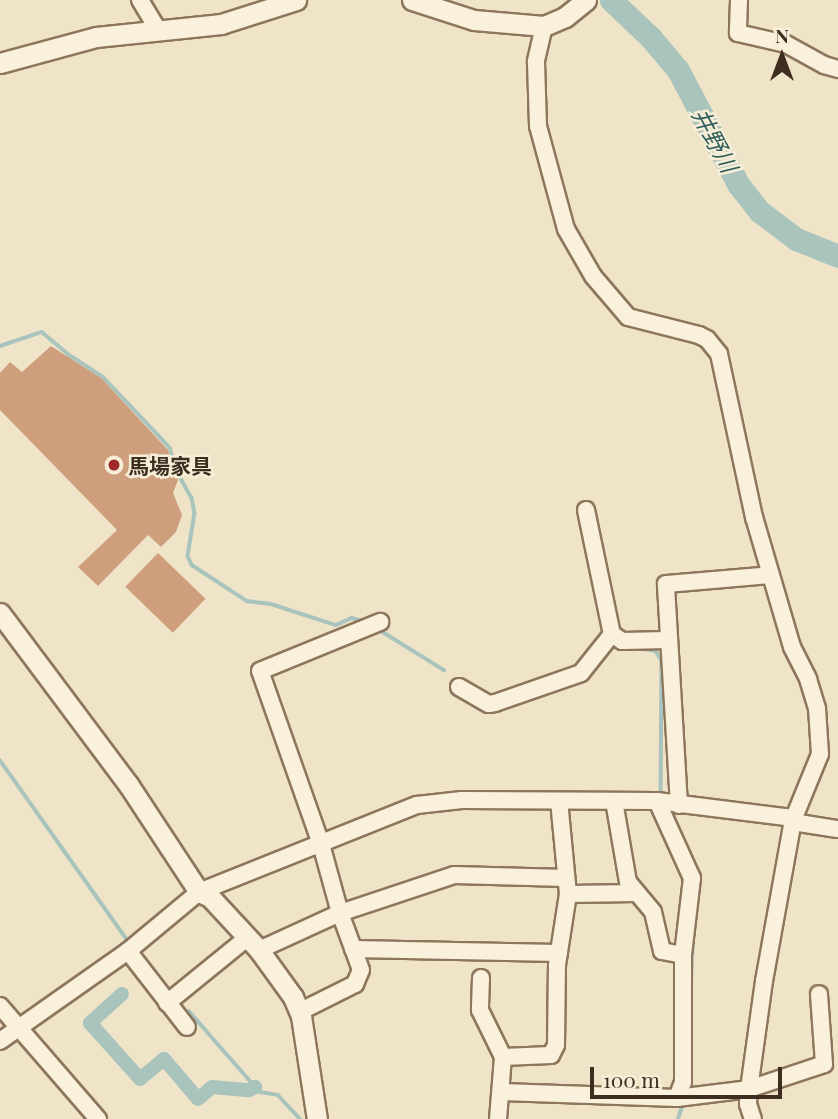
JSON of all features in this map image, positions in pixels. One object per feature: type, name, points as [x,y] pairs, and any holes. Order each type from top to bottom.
[{"type":"street","points":[[140,0],[159,32]]},
{"type":"street","points":[[0,63],[80,40],[221,24],[296,0]]},
{"type":"street","points":[[412,0],[474,20],[544,26],[565,17],[585,1]]},
{"type":"street","points":[[739,0],[738,33],[786,44],[824,65],[838,69]]},
{"type":"street","points":[[544,26],[536,62],[538,126],[566,229],[593,276],[628,317],[699,335],[714,345],[731,406],[754,517],[792,647],[814,694],[820,728],[820,754],[793,820],[764,981],[749,1088],[748,1104],[753,1119]]},
{"type":"street","points":[[586,510],[612,634],[622,641],[668,640]]},
{"type":"street","points":[[679,805],[666,584],[772,575]]},
{"type":"street","points":[[0,613],[128,784],[199,892],[210,897],[253,944],[287,988],[299,1012],[317,1119]]},
{"type":"street","points":[[299,1012],[359,980],[360,970],[340,913],[321,844],[260,671],[380,622]]},
{"type":"street","points":[[459,687],[489,704],[495,703],[580,673],[612,634]]},
{"type":"street","points":[[0,1041],[128,951],[199,892],[417,805],[435,801],[657,801],[786,817],[838,829]]},
{"type":"street","points":[[503,1057],[544,1057],[555,1052],[559,953],[567,886],[559,801]]},
{"type":"street","points":[[614,801],[628,882],[653,912],[662,951],[683,955]]},
{"type":"street","points":[[657,801],[692,878],[683,955],[683,1082],[677,1098]]},
{"type":"street","points":[[167,1003],[253,944],[454,875],[636,893]]},
{"type":"street","points":[[353,949],[559,953]]},
{"type":"street","points":[[128,951],[187,1027]]},
{"type":"street","points":[[481,978],[480,1010],[503,1057],[498,1119]]},
{"type":"street","points":[[502,1092],[677,1098],[749,1088],[824,1064],[818,994]]},
{"type":"street","points":[[0,1006],[98,1119]]},
{"type":"building","name":"馬場家具","points":[[51,346],[101,378],[168,450],[178,480],[173,493],[182,515],[176,532],[161,547],[148,535],[98,586],[78,567],[117,530],[0,410],[0,373],[10,362],[22,372]]},
{"type":"building","points":[[158,553],[205,599],[173,633],[125,587]]},
{"type":"waterway","name":"井野川","points":[[611,0],[651,38],[678,70],[738,184],[759,211],[796,239],[838,256]]},
{"type":"waterway","points":[[0,346],[42,332],[103,377],[170,448],[179,475],[192,498],[195,513],[188,556],[192,565],[247,601],[271,604],[336,625],[352,618],[366,622]]},
{"type":"waterway","points":[[378,629],[444,670]]},
{"type":"waterway","points":[[637,648],[656,651],[662,661],[661,796]]},
{"type":"waterway","points":[[0,760],[128,941]]},
{"type":"waterway","points":[[691,981],[693,936]]},
{"type":"waterway","points":[[155,974],[171,992]]},
{"type":"waterway","points":[[122,994],[90,1023],[140,1079],[164,1059],[198,1099],[212,1087],[249,1090],[255,1087]]},
{"type":"waterway","points":[[189,1011],[260,1092],[278,1095],[300,1119]]},
{"type":"waterway","points":[[689,1091],[691,1076]]},
{"type":"waterway","points":[[678,1119],[683,1104]]},
{"type":"place","name":"馬場家具","points":[[114,465]]}]
